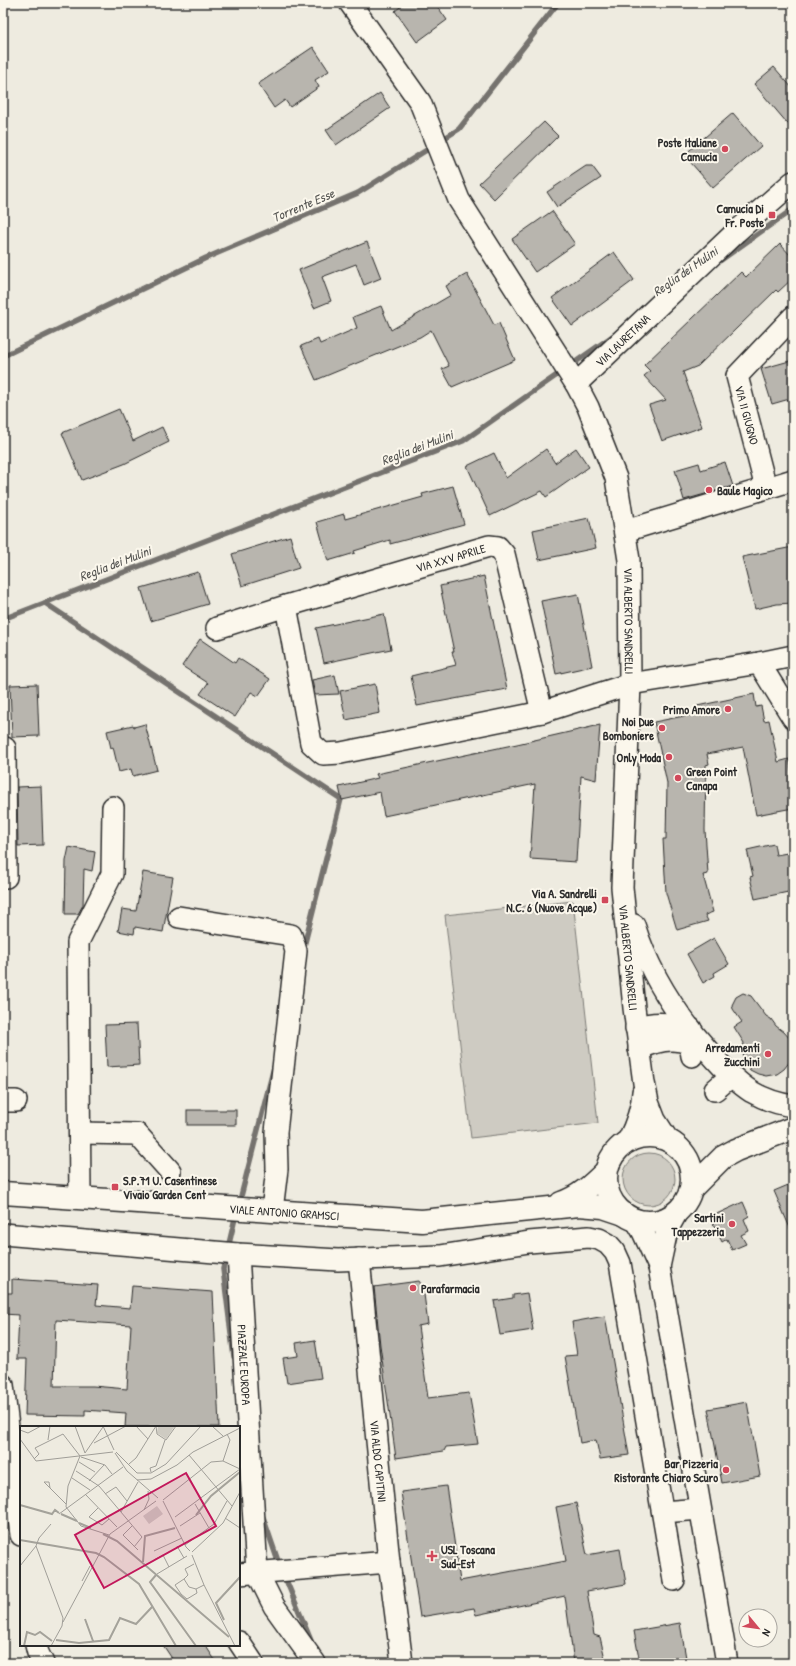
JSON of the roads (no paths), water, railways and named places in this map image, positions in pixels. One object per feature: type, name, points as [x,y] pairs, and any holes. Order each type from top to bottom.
[{"type":"main road","name":"VIALE ANTONIO GRAMSCI","points":[[691,1189],[723,1157],[736,1150],[793,1128]]},
{"type":"main road","name":"VIALE ANTONIO GRAMSCI","points":[[542,1209],[570,1200],[588,1189],[606,1171],[614,1154],[628,1141],[648,1136],[696,1153],[736,1150]]},
{"type":"main road","name":"VIALE ANTONIO GRAMSCI","points":[[3,1193],[422,1221],[579,1205],[604,1207],[630,1217],[650,1222],[664,1220],[677,1212],[686,1202],[691,1189],[692,1175],[689,1162],[675,1146]]},
{"type":"main road","points":[[606,1171],[606,1183],[609,1195],[615,1206],[630,1217]]},
{"type":"street","points":[[350,3],[392,61]]},
{"type":"street","points":[[365,3],[392,61]]},
{"type":"street","name":"VIA ALBERTO SANDRELLI","points":[[392,61],[420,102],[459,200],[576,384],[588,407],[616,478],[629,560],[630,684],[622,887],[636,1028],[644,1083],[648,1102],[655,1120],[675,1146]]},
{"type":"street","name":"VIA LAURETANA","points":[[576,384],[736,232],[793,182]]},
{"type":"street","name":"VIA II GIUGNO","points":[[766,488],[737,376],[793,317]]},
{"type":"street","points":[[625,531],[793,480]]},
{"type":"street","name":"VIA XXV APRILE","points":[[217,628],[489,546],[498,547],[504,554],[542,712]]},
{"type":"street","points":[[286,606],[311,743],[323,754],[349,751],[542,712],[630,684],[793,656]]},
{"type":"street","points":[[759,663],[793,718]]},
{"type":"street","points":[[3,877],[6,877],[5,748]]},
{"type":"street","points":[[80,1198],[78,942],[112,874],[113,807]]},
{"type":"street","name":"VIA ALBERTO SANDRELLI","points":[[622,887],[641,947],[668,999],[690,1029],[731,1076],[754,1093],[783,1104],[793,1106]]},
{"type":"street","points":[[178,918],[291,935],[296,951],[276,1132],[277,1170],[272,1210]]},
{"type":"street","name":"VIA ALBERTO SANDRELLI","points":[[636,1028],[648,1024],[667,1024],[690,1029]]},
{"type":"street","points":[[639,1049],[660,1041],[682,1040],[690,1044],[692,1056]]},
{"type":"street","points":[[715,1090],[731,1076]]},
{"type":"street","name":"VIA ALBERTO SANDRELLI","points":[[628,1141],[642,1108],[644,1083]]},
{"type":"street","points":[[80,1133],[137,1134],[170,1171]]},
{"type":"street","points":[[659,1267],[668,1230],[677,1212]]},
{"type":"street","points":[[630,1217],[643,1232],[659,1267],[727,1663]]},
{"type":"street","points":[[3,1234],[238,1254],[338,1260],[440,1256],[529,1242],[589,1237],[599,1239],[608,1244],[615,1252],[620,1263],[674,1580]]},
{"type":"street","name":"PIAZZALE EUROPA","points":[[238,1254],[248,1573]]},
{"type":"street","name":"VIA ALDO CAPITINI","points":[[359,1260],[389,1562],[402,1663]]},
{"type":"street","points":[[3,1385],[20,1527]]},
{"type":"street","points":[[663,1512],[700,1509]]},
{"type":"street","points":[[248,1573],[389,1562]]},
{"type":"street","points":[[248,1573],[315,1663]]},
{"type":"street","points":[[240,1644],[253,1663]]},
{"type":"street","points":[[36,1646],[43,1663]]},
{"type":"waterway","name":"Torrente Esse","points":[[440,141],[459,129],[558,3]]},
{"type":"waterway","name":"Torrente Esse","points":[[3,356],[206,258],[358,193],[433,146]]},
{"type":"waterway","name":"Reglia dei Mulini","points":[[721,260],[793,209]]},
{"type":"waterway","name":"Reglia dei Mulini","points":[[3,619],[463,441],[614,335]]},
{"type":"waterway","points":[[45,603],[341,799],[303,950]]},
{"type":"waterway","points":[[239,1204],[274,1067]]},
{"type":"waterway","points":[[228,1248],[236,1214]]},
{"type":"waterway","points":[[226,1257],[223,1269],[234,1357]]},
{"type":"waterway","points":[[263,1517],[280,1567]]},
{"type":"waterway","points":[[284,1575],[312,1643]]},
{"type":"place","name":"Poste Italiane Camucia","points":[[725,149]]},
{"type":"place","name":"Camucia Di Fr. Poste","points":[[772,215]]},
{"type":"place","name":"Baule Magico","points":[[709,490]]},
{"type":"place","name":"Primo Amore","points":[[728,709]]},
{"type":"place","name":"Noi Due Bomboniere","points":[[662,728]]},
{"type":"place","name":"Only Moda","points":[[669,757]]},
{"type":"place","name":"Green Point Canapa","points":[[678,778]]},
{"type":"place","name":"Via A. Sandrelli N.C. 6 (Nuove Acque)","points":[[605,900]]},
{"type":"place","name":"Arredamenti Zucchini","points":[[768,1054]]},
{"type":"place","name":"S.P.71 U. Casentinese Vivaio Garden Cent","points":[[115,1187]]},
{"type":"place","name":"Sartini Tappezzeria","points":[[732,1224]]},
{"type":"place","name":"Parafarmacia","points":[[413,1288]]},
{"type":"place","name":"Bar Pizzeria Ristorante Chiaro Scuro","points":[[726,1470]]},
{"type":"place","name":"USL Toscana Sud-Est","points":[[432,1556]]}]
